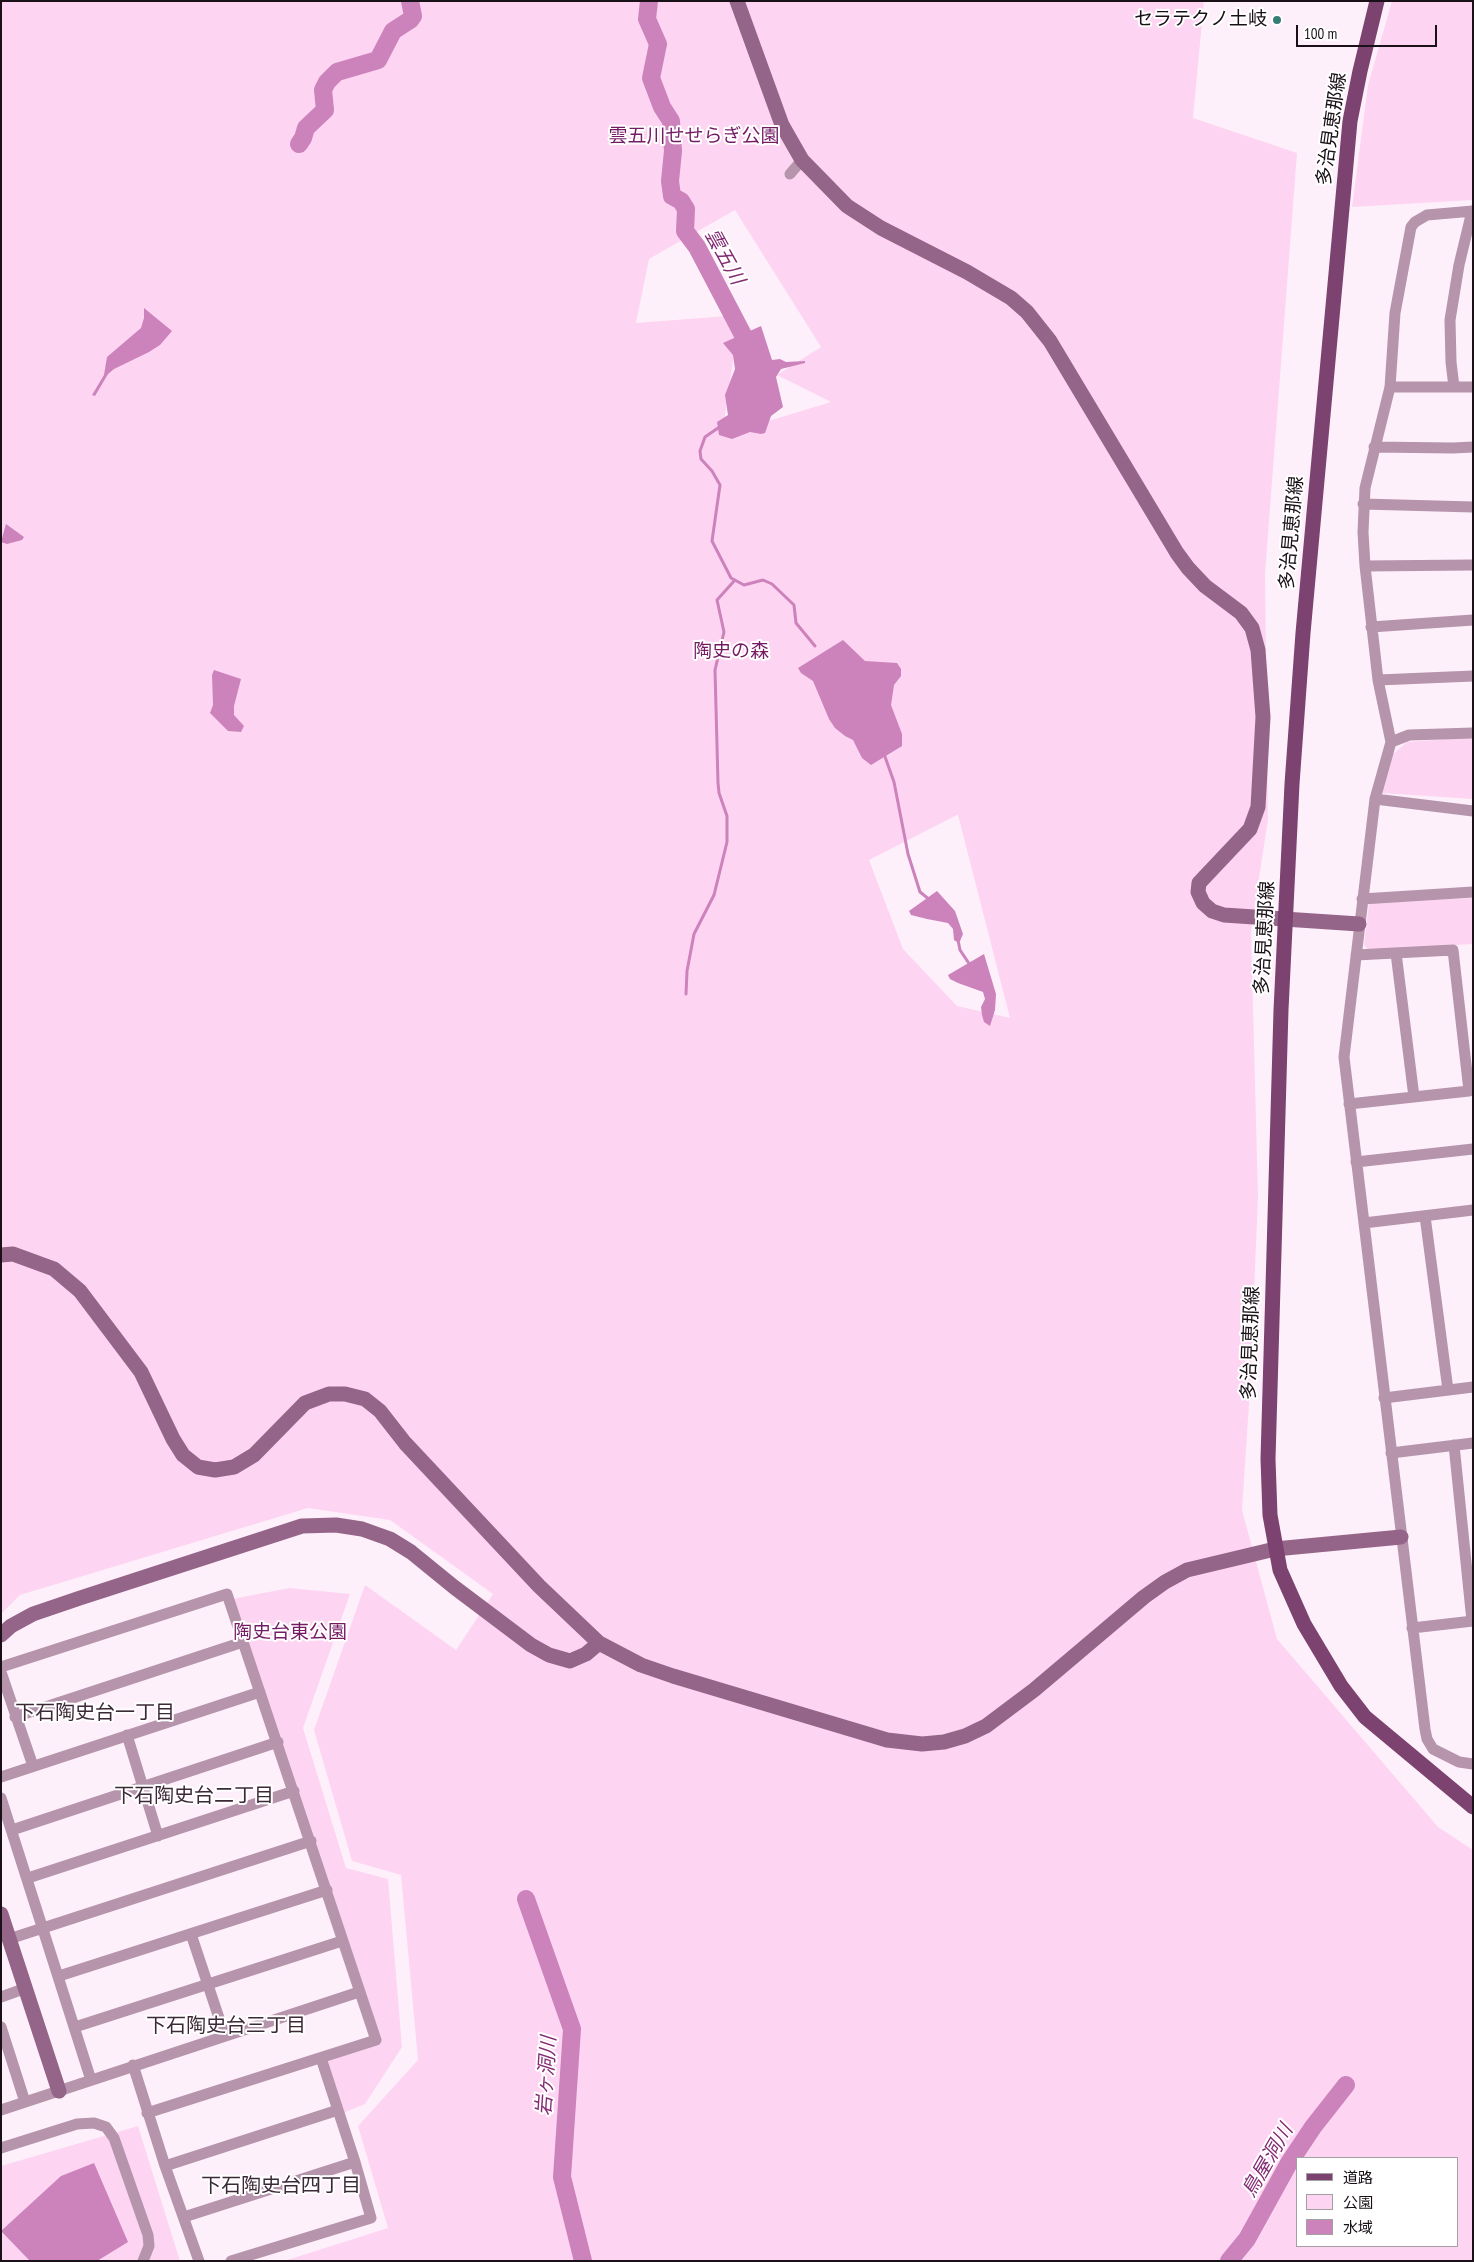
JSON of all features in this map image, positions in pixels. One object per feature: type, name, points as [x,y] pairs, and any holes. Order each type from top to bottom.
[{"type":"main road","name":"多治見恵那線","points":[[1377,1],[1352,113],[1302,642],[1292,784],[1281,1010],[1268,1459],[1270,1515],[1280,1570],[1304,1624],[1341,1686],[1365,1717],[1473,1807]]},
{"type":"street","points":[[737,1],[782,125],[802,160],[847,206],[881,228],[967,272],[1011,298],[1027,312],[1050,341],[1177,553],[1188,568],[1206,586],[1241,613],[1252,628],[1258,650],[1262,717],[1258,807],[1250,829],[1199,883],[1198,892],[1203,903],[1212,911],[1224,915],[1359,924]]},
{"type":"street","points":[[790,174],[802,160]]},
{"type":"street","points":[[1454,387],[1451,362],[1450,320],[1472,211],[1427,215],[1415,222],[1411,227],[1395,313],[1390,387],[1374,446],[1363,504],[1365,566],[1371,627],[1378,680],[1391,742],[1375,799],[1344,1057],[1390,1453],[1427,1739],[1432,1749],[1459,1762],[1473,1764]]},
{"type":"street","points":[[1390,387],[1473,387]]},
{"type":"street","points":[[1374,446],[1452,448],[1473,446]]},
{"type":"street","points":[[1363,504],[1473,507]]},
{"type":"street","points":[[1365,566],[1473,565]]},
{"type":"street","points":[[1371,627],[1473,620]]},
{"type":"street","points":[[1378,680],[1473,676]]},
{"type":"street","points":[[1391,742],[1409,735],[1473,733]]},
{"type":"street","points":[[1375,799],[1473,811]]},
{"type":"street","points":[[1362,898],[1473,892]]},
{"type":"street","points":[[1349,1104],[1469,1091],[1453,950],[1356,955]]},
{"type":"street","points":[[1396,953],[1414,1097]]},
{"type":"street","points":[[1356,1162],[1473,1149]]},
{"type":"street","points":[[1364,1223],[1473,1210]]},
{"type":"street","points":[[1425,1216],[1448,1390]]},
{"type":"street","points":[[1,1255],[12,1254],[54,1269],[80,1291],[141,1372],[173,1440],[183,1455],[198,1467],[215,1470],[234,1467],[254,1455],[305,1403],[329,1394],[345,1394],[365,1399],[380,1411],[406,1443],[539,1586],[599,1643],[641,1665],[673,1676],[887,1740],[922,1744],[944,1742],[965,1736],[986,1726],[1010,1709],[1105,1632],[1126,1612],[1165,1582],[1187,1570],[1275,1549],[1401,1538]]},
{"type":"street","points":[[1384,1398],[1473,1387]]},
{"type":"street","points":[[1390,1453],[1473,1443]]},
{"type":"street","points":[[1412,1628],[1472,1621],[1454,1445]]},
{"type":"street","points":[[1,1635],[11,1626],[33,1614],[80,1598],[302,1526],[336,1525],[362,1528],[390,1539],[411,1552],[531,1645],[549,1655],[570,1661],[586,1654],[599,1643]]},
{"type":"street","points":[[1,1667],[227,1594],[327,1890],[342,1941],[376,2040],[147,2113]]},
{"type":"street","points":[[15,1717],[243,1642]]},
{"type":"street","points":[[1,1672],[33,1766]]},
{"type":"street","points":[[1,1777],[260,1692]]},
{"type":"street","points":[[127,1735],[158,1836]]},
{"type":"street","points":[[12,1830],[278,1742]]},
{"type":"street","points":[[28,1878],[294,1791]]},
{"type":"street","points":[[1,1798],[91,2080]]},
{"type":"street","points":[[10,1939],[310,1841]]},
{"type":"street","points":[[59,1976],[327,1890]]},
{"type":"street","points":[[1,1914],[59,2091]]},
{"type":"street","points":[[192,1934],[225,2036]]},
{"type":"street","points":[[75,2027],[342,1941]]},
{"type":"street","points":[[1,1997],[26,1988]]},
{"type":"street","points":[[1,2110],[133,2065],[360,1992]]},
{"type":"street","points":[[1,2027],[5,2052],[26,2102]]},
{"type":"street","points":[[231,2261],[371,2218],[321,2058]]},
{"type":"street","points":[[133,2065],[147,2113],[199,2261]]},
{"type":"street","points":[[165,2166],[338,2110]]},
{"type":"street","points":[[1,2148],[77,2124],[94,2122],[106,2127],[114,2138],[148,2235],[149,2246],[144,2261]]},
{"type":"street","points":[[184,2218],[355,2162]]},
{"type":"green space","points":[[1,1],[1204,1],[1193,118],[1297,153],[1265,574],[1268,819],[1251,931],[1258,1197],[1250,1389],[1242,1510],[1277,1639],[1438,1827],[1473,1850],[1473,2261],[284,2261],[388,2228],[358,2126],[418,2060],[401,1875],[352,1861],[314,1730],[365,1585],[456,1650],[493,1594],[390,1520],[308,1508],[20,1595],[1,1614]],"holes":[[[735,210],[821,347],[777,375],[831,402],[722,435],[740,315],[636,323],[649,259]],[[958,815],[1010,1018],[957,1006],[903,949],[869,860]]]},
{"type":"green space","points":[[1392,1],[1473,1],[1473,200],[1352,207],[1368,85]]},
{"type":"green space","points":[[1473,737],[1473,799],[1380,793],[1391,756],[1407,742]]},
{"type":"green space","points":[[1473,898],[1473,944],[1368,950],[1364,945],[1369,904],[1373,902]]},
{"type":"green space","name":"陶史台東公園","points":[[290,1588],[350,1594],[303,1728],[346,1868],[388,1879],[402,2047],[365,2104],[343,2113],[326,2061],[380,2043],[232,1599]]},
{"type":"green space","points":[[138,2126],[180,2261],[1,2261],[1,2166]]},
{"type":"water","points":[[144,308],[172,331],[160,345],[114,369],[108,374],[95,396],[92,395],[104,375],[107,357],[141,328]]},
{"type":"water","points":[[761,326],[772,360],[780,359],[786,362],[805,361],[805,363],[781,369],[776,377],[783,407],[771,416],[765,433],[750,432],[732,439],[719,435],[717,422],[728,415],[725,395],[735,369],[733,355],[723,343]]},
{"type":"water","points":[[6,524],[24,537],[22,540],[7,544],[1,542]]},
{"type":"water","points":[[843,640],[865,661],[897,663],[901,669],[901,676],[894,685],[891,705],[902,734],[902,746],[871,765],[862,758],[853,740],[835,728],[829,719],[813,681],[801,673],[798,668]]},
{"type":"water","points":[[214,670],[241,679],[234,706],[234,715],[244,726],[241,732],[228,731],[210,713],[213,705],[212,675]]},
{"type":"water","points":[[937,891],[955,911],[963,934],[960,941],[954,940],[953,929],[948,923],[911,915],[909,911]]},
{"type":"water","points":[[984,954],[996,994],[995,1010],[990,1026],[984,1022],[982,1015],[981,1007],[985,999],[983,992],[958,983],[950,979],[948,975]]},
{"type":"water","points":[[94,2163],[128,2242],[97,2261],[30,2261],[1,2231],[61,2176]]},
{"type":"waterway","points":[[299,144],[306,128],[325,110],[323,90],[327,82],[337,72],[378,60],[393,31],[413,16],[410,1]]},
{"type":"waterway","name":"雲五川","points":[[649,1],[647,19],[658,44],[651,78],[662,107],[671,121],[673,151],[670,181],[672,196],[681,201],[686,209],[685,231],[697,247],[753,354]]},
{"type":"waterway","points":[[718,428],[705,437],[700,451],[701,459],[712,471],[720,485],[712,541],[731,578],[744,585],[763,580],[772,584],[794,605],[796,623],[815,646]]},
{"type":"waterway","points":[[686,994],[687,971],[694,934],[714,895],[727,842],[727,816],[719,793],[718,783],[715,670],[724,632],[717,600],[735,580]]},
{"type":"waterway","points":[[884,754],[894,782],[908,854],[920,892],[930,900]]},
{"type":"waterway","points":[[958,940],[960,950],[970,965]]},
{"type":"waterway","name":"岩ヶ洞川","points":[[526,1899],[572,2029],[562,2177],[583,2261]]},
{"type":"waterway","name":"鳥屋洞川","points":[[1229,2261],[1247,2239],[1289,2163],[1313,2127],[1346,2085]]},
{"type":"place","name":"セラテクノ土岐","points":[[1277,20]]},
{"type":"district","name":"下石陶史台一丁目","points":[[95,1713]]},
{"type":"district","name":"下石陶史台二丁目","points":[[194,1796]]},
{"type":"district","name":"下石陶史台三丁目","points":[[226,2026]]},
{"type":"district","name":"下石陶史台四丁目","points":[[281,2186]]},
{"type":"park label","name":"雲五川せせらぎ公園","points":[[694,137]]},
{"type":"park label","name":"陶史の森","points":[[731,652]]}]
